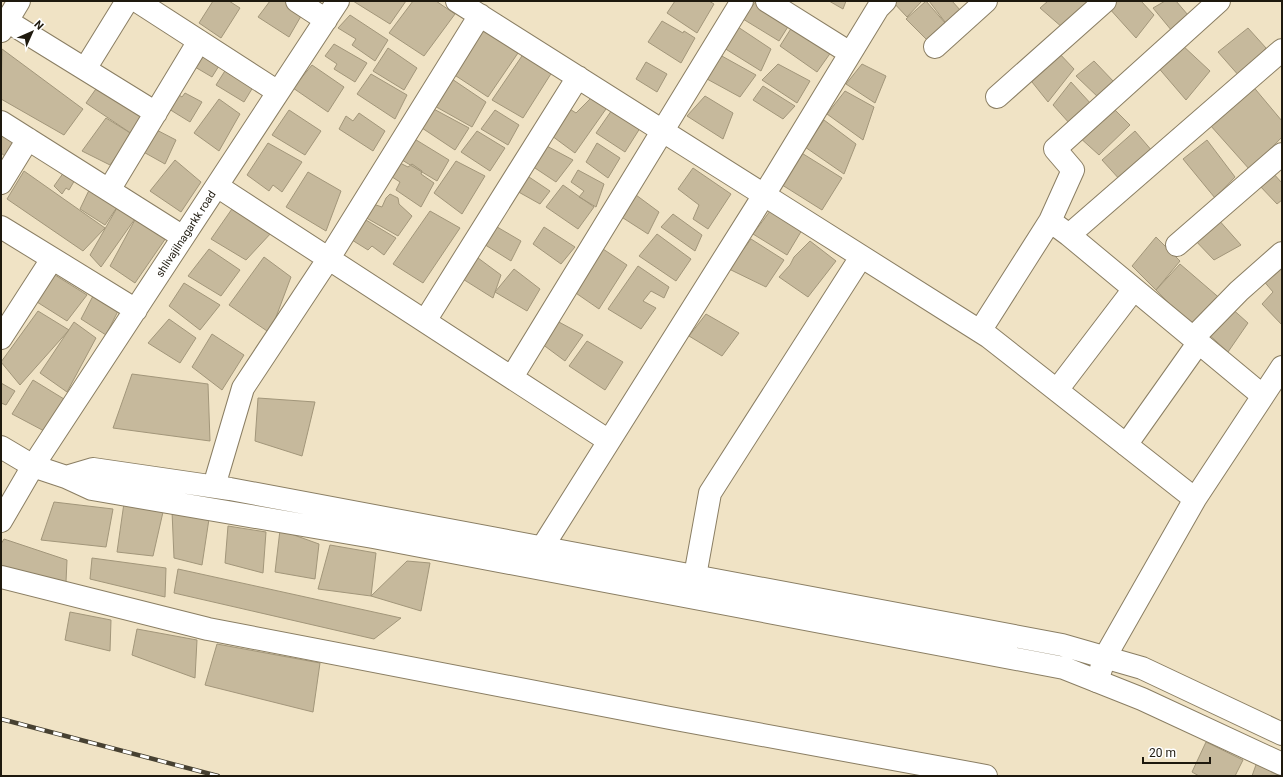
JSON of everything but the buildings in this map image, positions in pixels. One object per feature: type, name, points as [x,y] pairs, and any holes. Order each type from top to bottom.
[{"type":"street","points":[[20,1],[4,26],[85,69],[156,113]]},
{"type":"street","points":[[85,69],[127,1]]},
{"type":"street","points":[[137,1],[278,92]]},
{"type":"street","points":[[297,1],[326,20]]},
{"type":"street","name":"shlivajilnagarkk road","points":[[1,521],[33,466],[338,1]]},
{"type":"street","points":[[457,1],[989,337],[1195,498]]},
{"type":"street","points":[[512,377],[742,1]]},
{"type":"street","points":[[767,1],[850,52]]},
{"type":"street","points":[[530,567],[764,195],[850,52],[878,8],[885,1]]},
{"type":"street","points":[[934,47],[986,1]]},
{"type":"street","points":[[997,97],[1105,1]]},
{"type":"street","points":[[980,332],[1050,220],[1072,170],[1055,149],[1219,1]]},
{"type":"street","points":[[214,486],[243,388],[329,258],[480,15]]},
{"type":"street","points":[[109,190],[199,41]]},
{"type":"street","points":[[1069,234],[1282,50]]},
{"type":"street","points":[[424,321],[578,77]]},
{"type":"street","points":[[1,122],[183,237]]},
{"type":"street","points":[[1,183],[28,139]]},
{"type":"street","points":[[1177,245],[1282,154]]},
{"type":"street","points":[[217,186],[609,441]]},
{"type":"street","points":[[1050,220],[1069,234],[1263,396]]},
{"type":"street","points":[[1,227],[136,310]]},
{"type":"street","points":[[1126,445],[1196,340],[1239,291],[1282,253]]},
{"type":"street","points":[[695,576],[710,493],[862,256]]},
{"type":"street","points":[[3,330],[52,259]]},
{"type":"street","points":[[1057,390],[1134,289]]},
{"type":"street","points":[[1097,681],[1105,658],[1195,498],[1263,396],[1280,375]]},
{"type":"street","points":[[1,447],[33,466],[66,477],[92,489],[373,537],[1064,668],[1142,700],[1282,764]]},
{"type":"street","points":[[66,477],[93,469],[214,486],[1062,645],[1142,668],[1282,734]]},
{"type":"street","points":[[1,577],[208,629],[670,718],[986,776]]},
{"type":"railway","points":[[1,719],[218,776]]}]
